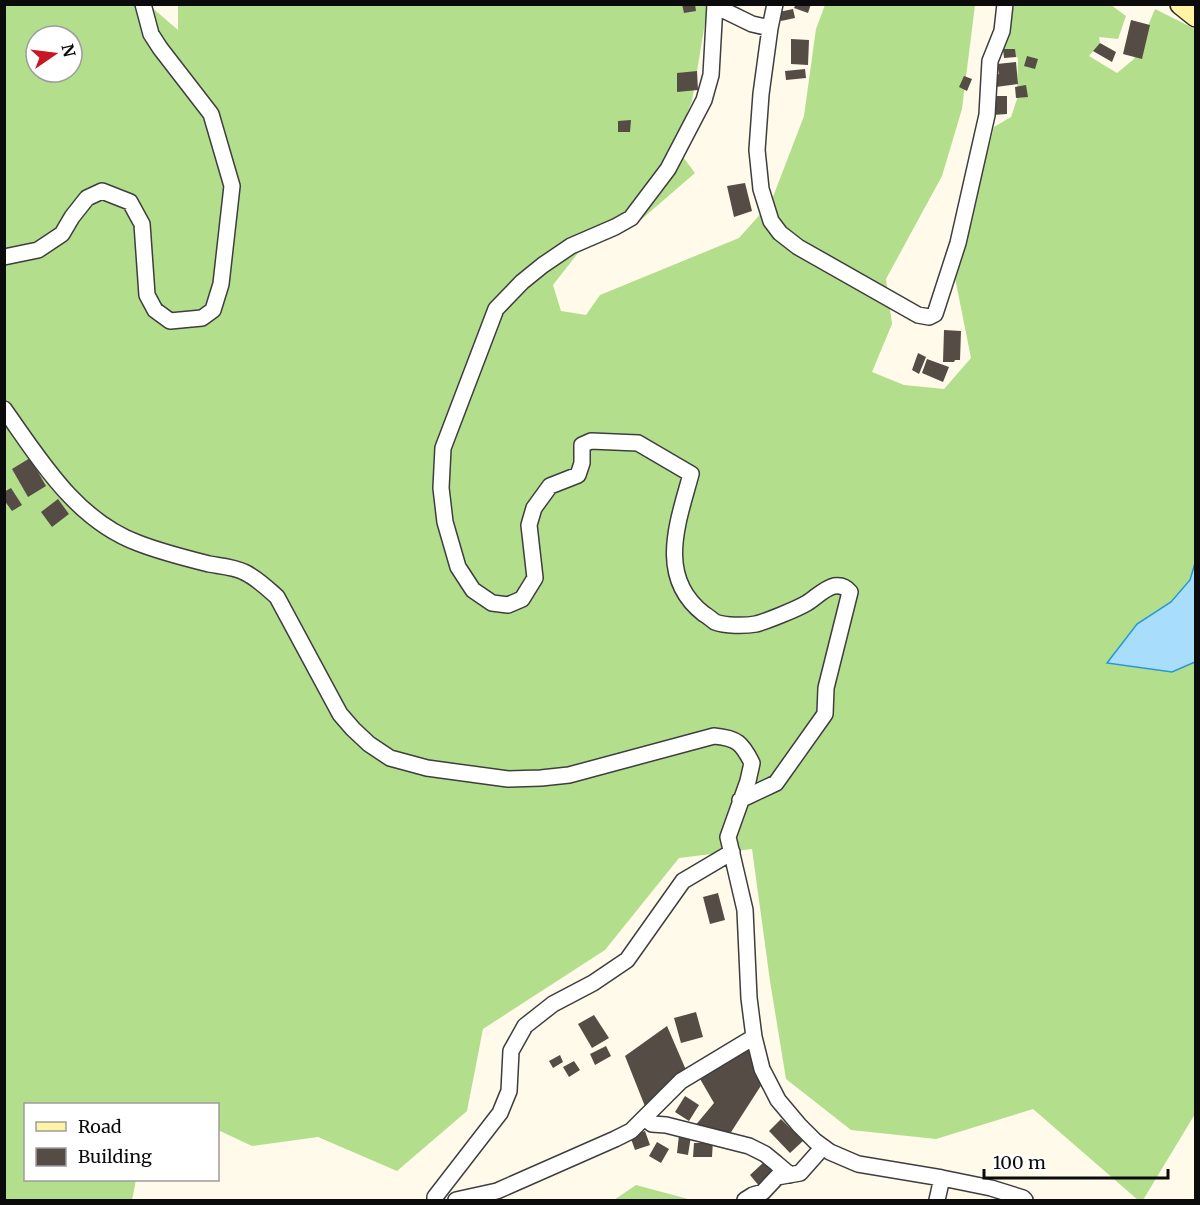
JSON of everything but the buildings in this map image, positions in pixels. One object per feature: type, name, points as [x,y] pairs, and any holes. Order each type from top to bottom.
[{"type":"street","points":[[4,257],[38,250],[62,234],[87,198],[102,191],[130,202],[142,224],[147,295],[155,310],[170,321],[202,318],[213,310],[221,284],[232,186],[211,114],[151,34],[143,4]]},
{"type":"street","points":[[775,4],[761,94],[757,150],[761,189],[771,221],[780,233],[798,247],[918,315],[929,317],[935,314],[958,243],[987,115],[990,61],[1002,32],[1005,4]]},
{"type":"street","points":[[1181,4],[1196,16]]},
{"type":"street","points":[[740,800],[776,783],[825,714],[826,688],[850,592],[848,589],[832,586],[805,604],[757,624],[739,626],[716,622],[697,608],[687,597],[678,578],[674,560],[676,528],[691,474],[638,443],[591,441],[582,445],[582,463],[578,475],[550,486],[534,508],[529,525],[535,578],[522,599],[508,605],[492,603],[472,590],[458,567],[446,522],[441,488],[442,448],[496,309],[522,282],[571,246],[631,218],[668,169],[704,100],[711,75],[715,5],[752,24],[770,27]]},
{"type":"street","points":[[4,409],[10,429],[81,508],[106,527],[136,543],[176,556],[243,572],[262,583],[277,597],[340,714],[369,744],[390,758],[427,768],[508,779],[569,775],[714,736],[729,738],[744,747],[752,763],[728,837],[745,910],[749,998],[754,1037],[762,1069],[778,1101],[814,1141],[830,1152],[858,1164],[991,1188],[1025,1200]]},
{"type":"street","points":[[435,1200],[500,1113],[509,1091],[511,1051],[525,1026],[553,1004],[627,960],[683,881],[732,852]]},
{"type":"street","points":[[456,1200],[497,1191],[631,1131],[681,1081],[754,1037]]},
{"type":"street","points":[[644,1118],[652,1124],[666,1125],[749,1146],[771,1158],[790,1175]]},
{"type":"street","points":[[746,1200],[763,1192],[777,1177],[800,1173],[823,1147]]},
{"type":"street","points":[[937,1200],[942,1178]]},
{"type":"green space","points":[[178,4],[708,5],[692,101],[674,145],[695,173],[643,218],[578,253],[553,285],[561,311],[586,315],[600,295],[739,238],[771,202],[804,116],[816,29],[825,5],[975,5],[962,109],[942,176],[886,279],[892,324],[872,372],[904,385],[944,389],[971,358],[953,268],[975,199],[994,127],[1011,117],[1017,99],[1018,58],[1001,47],[1015,5],[1111,5],[1126,16],[1118,39],[1099,37],[1100,43],[1089,56],[1117,73],[1134,59],[1155,9],[1195,29],[1195,563],[1190,580],[1171,603],[1137,624],[1172,672],[1195,662],[1195,1114],[1143,1200],[1138,1200],[1033,1109],[936,1139],[851,1130],[786,1079],[752,849],[679,858],[605,950],[483,1029],[467,1111],[397,1171],[318,1137],[252,1146],[219,1130],[219,1103],[24,1103],[24,1181],[136,1181],[132,1200],[5,1200],[5,5],[149,5],[178,30]]},
{"type":"green space","points":[[636,1185],[688,1199],[688,1200],[614,1200]]},
{"type":"water","points":[[1195,563],[1195,662],[1172,672],[1107,663],[1137,624],[1171,602],[1190,580]]}]
